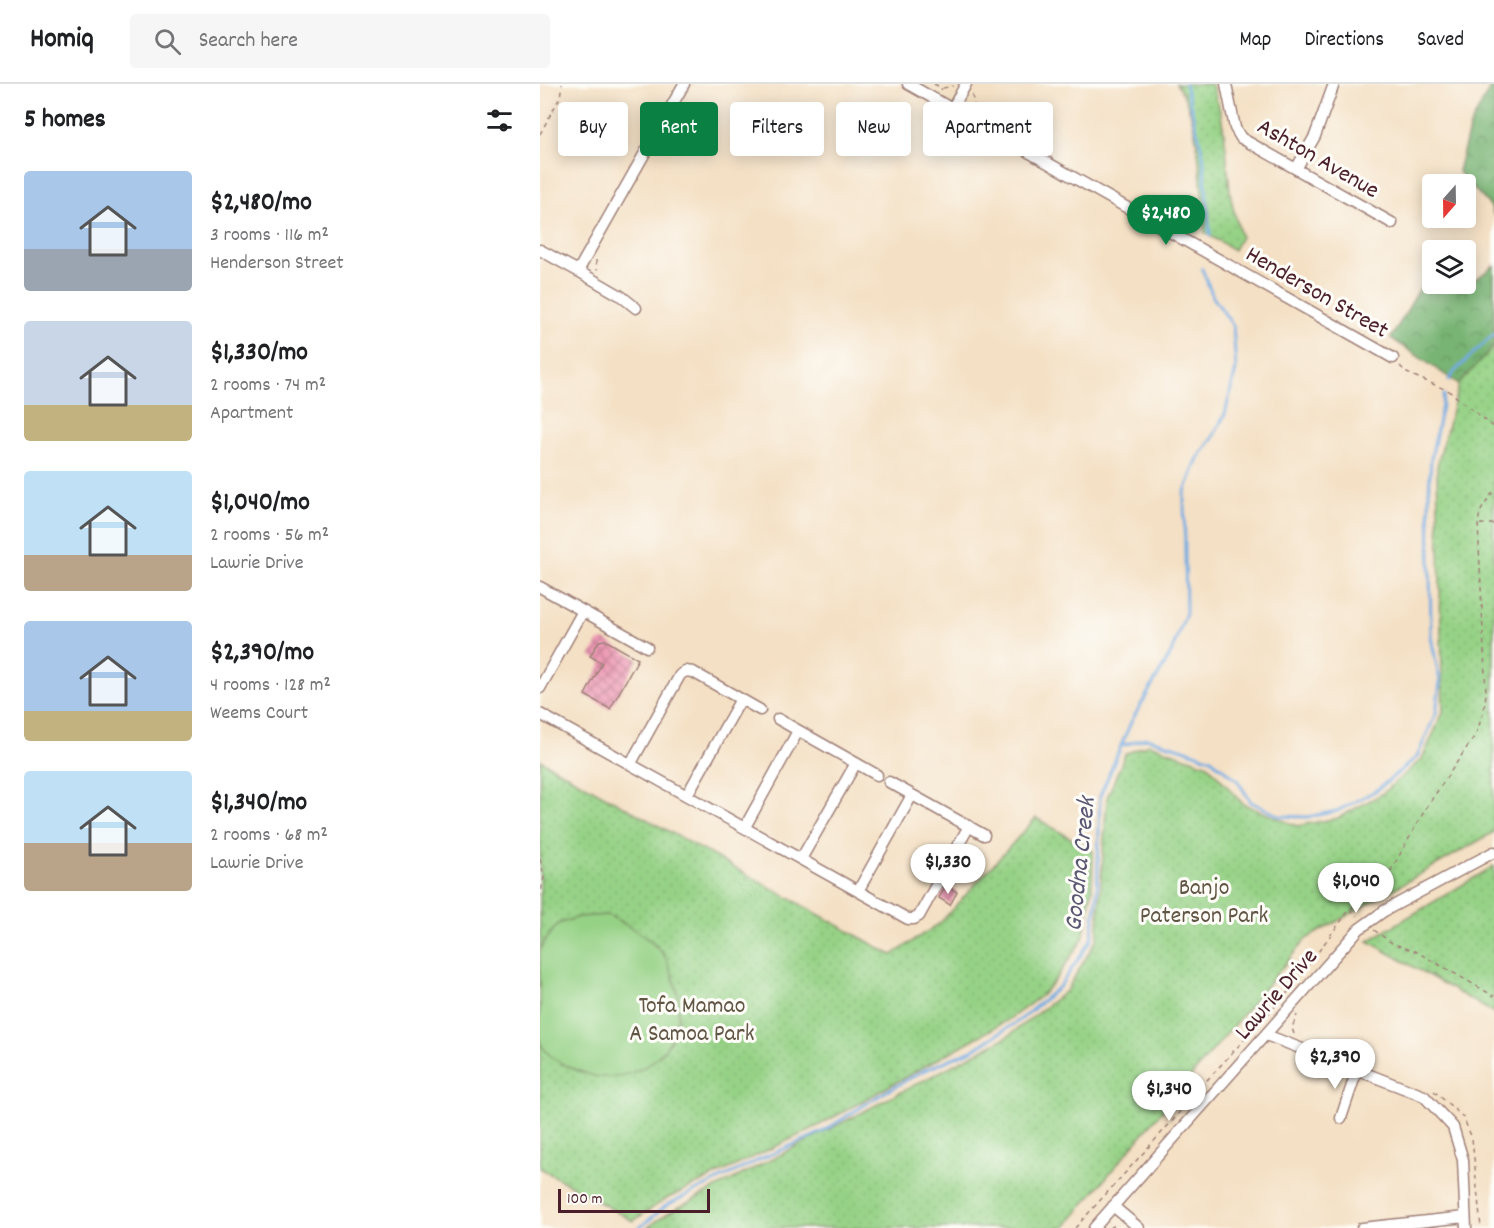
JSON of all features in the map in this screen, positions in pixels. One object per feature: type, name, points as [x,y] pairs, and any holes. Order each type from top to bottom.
[{"type":"street","points":[[578,271],[684,84]]},
{"type":"street","name":"Henderson Street","points":[[908,84],[940,102]]},
{"type":"street","name":"Ashton Avenue","points":[[1226,84],[1235,128],[1241,138],[1392,224]]},
{"type":"street","points":[[1296,169],[1315,136],[1334,84]]},
{"type":"street","points":[[955,102],[961,86]]},
{"type":"street","name":"Henderson Street","points":[[1035,156],[1393,358]]},
{"type":"street","points":[[540,250],[621,296],[636,308]]},
{"type":"street","points":[[540,587],[647,647]]},
{"type":"street","points":[[540,688],[583,611]]},
{"type":"street","points":[[631,764],[680,675],[685,671],[693,672],[760,710]]},
{"type":"street","points":[[687,795],[741,699]]},
{"type":"street","points":[[540,714],[908,919],[917,918],[969,826]]},
{"type":"street","points":[[778,719],[877,775]]},
{"type":"street","points":[[745,827],[798,730]]},
{"type":"street","points":[[801,859],[856,763]]},
{"type":"street","points":[[889,782],[984,835]]},
{"type":"street","points":[[858,891],[912,795]]},
{"type":"street","name":"Lawrie Drive","points":[[1094,1228],[1359,930],[1384,911],[1494,852]]},
{"type":"street","points":[[1266,1035],[1424,1096],[1453,1127],[1463,1160],[1465,1222],[1362,1228]]},
{"type":"street","points":[[1341,1119],[1357,1070]]},
{"type":"street","points":[[1113,1206],[1139,1228]]},
{"type":"path","points":[[540,134],[560,97],[562,84]]},
{"type":"path","points":[[942,88],[961,86],[972,94],[973,102]]},
{"type":"path","points":[[1393,358],[1407,373],[1449,391],[1494,427]]},
{"type":"path","points":[[1075,1228],[1175,1118],[1186,1102],[1289,991],[1350,909],[1379,885],[1390,872],[1426,808],[1476,734],[1483,714],[1486,694],[1478,524],[1480,512],[1494,490]]},
{"type":"path","points":[[1478,524],[1494,524]]},
{"type":"path","points":[[540,859],[544,877],[540,897]]},
{"type":"path","points":[[1366,924],[1392,943],[1417,952],[1494,996]]},
{"type":"green space","points":[[1176,84],[1211,84],[1216,97],[1225,137],[1231,197],[1241,237],[1234,250],[1205,233],[1195,133],[1184,96]]},
{"type":"green space","points":[[1494,84],[1494,216],[1491,207],[1476,191],[1476,174],[1461,174],[1458,171],[1470,126]]},
{"type":"green space","points":[[1494,265],[1494,402],[1459,384],[1391,338],[1420,288],[1422,288],[1422,294],[1476,294],[1476,278]]},
{"type":"green space","name":"Banjo Paterson Park","points":[[1494,346],[1494,832],[1306,939],[1064,1228],[647,1228],[668,1213],[1007,1037],[1067,990],[1097,939],[1107,798],[1125,754],[1149,744],[1208,765],[1243,804],[1297,826],[1338,818],[1382,794],[1422,759],[1443,712],[1437,466],[1459,384]]},
{"type":"green space","name":"Tofa Mamao A Samoa Park","points":[[540,760],[892,955],[940,923],[1036,818],[1093,851],[1092,890],[1083,939],[1041,996],[1008,1020],[816,1127],[666,1199],[633,1221],[540,1168]]},
{"type":"green space","points":[[1494,866],[1494,1013],[1368,941]]},
{"type":"green space","points":[[608,915],[646,938],[664,955],[678,997],[678,1016],[674,1034],[665,1049],[653,1061],[619,1076],[598,1077],[560,1063],[540,1043],[540,951],[558,924],[578,917]]},
{"type":"building","points":[[605,640],[638,659],[610,709],[585,695],[602,663],[590,656],[599,641]]},
{"type":"building","points":[[946,885],[957,892],[950,905],[939,898]]},
{"type":"waterway","points":[[1185,84],[1203,154],[1210,236]]},
{"type":"waterway","name":"Goodna Creek","points":[[639,1228],[667,1205],[822,1132],[880,1095],[923,1071],[974,1049],[1020,1020],[1060,986],[1091,940],[1097,898],[1100,796],[1131,722],[1171,653],[1186,613],[1184,494],[1197,460],[1212,439],[1225,414],[1236,369],[1233,326],[1213,297],[1202,269]]},
{"type":"waterway","name":"Goodna Creek","points":[[1449,380],[1455,371],[1494,334]]},
{"type":"waterway","name":"Goodna Creek","points":[[1121,746],[1146,738],[1211,759],[1237,780],[1251,802],[1280,816],[1307,817],[1337,811],[1377,790],[1417,757],[1436,713],[1440,681],[1431,637],[1429,492],[1431,459],[1444,395]]}]
